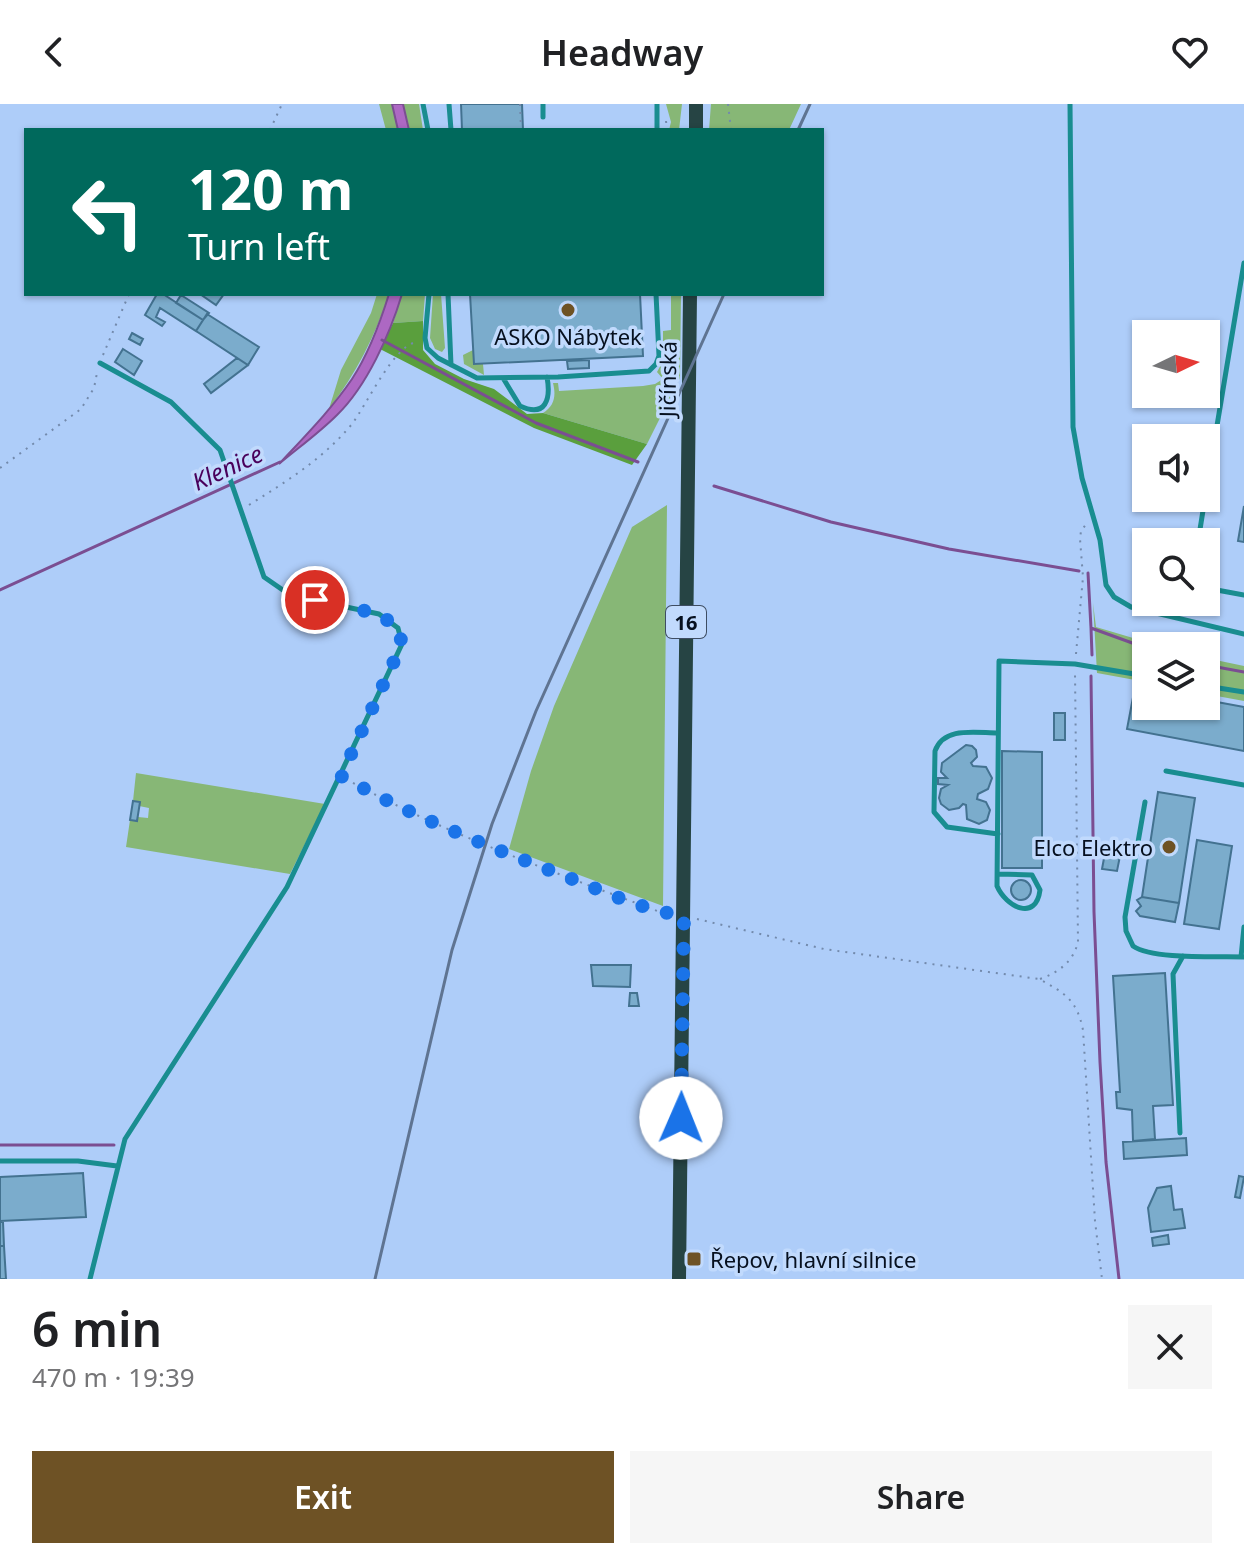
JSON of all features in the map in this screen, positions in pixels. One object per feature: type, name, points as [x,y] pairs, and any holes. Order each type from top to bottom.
[{"type":"main road","points":[[696,104],[696,128]]},
{"type":"main road","name":"Jičínská","points":[[684,916],[690,296]]},
{"type":"main road","name":"16","points":[[679,1279],[684,916]]},
{"type":"lane","points":[[423,104],[428,128]]},
{"type":"lane","points":[[449,104],[451,128]]},
{"type":"lane","points":[[543,104],[543,117]]},
{"type":"lane","points":[[1070,104],[1072,413],[1082,478],[1101,549],[1103,578],[1114,597],[1131,607],[1244,634]]},
{"type":"lane","points":[[1218,424],[1244,263]]},
{"type":"lane","points":[[429,296],[426,345],[432,354],[477,378],[649,371],[659,356],[656,296]]},
{"type":"lane","points":[[448,296],[451,365]]},
{"type":"lane","points":[[90,1279],[125,1139],[287,887],[402,644],[398,628],[379,614],[290,595],[264,577],[220,450],[171,402],[100,363]]},
{"type":"lane","points":[[503,378],[520,406],[532,410],[542,408],[547,402],[550,392],[547,377]]},
{"type":"lane","points":[[1220,591],[1244,595]]},
{"type":"lane","points":[[998,874],[1032,875],[1040,890],[1036,903],[1025,909],[1009,903],[999,891],[998,874],[998,733],[999,661],[1075,664],[1132,674]]},
{"type":"lane","points":[[1220,688],[1244,692]]},
{"type":"lane","points":[[998,733],[945,736],[936,747],[934,766],[934,812],[939,821],[952,828],[998,834]]},
{"type":"lane","points":[[1166,771],[1244,785]]},
{"type":"lane","points":[[1145,802],[1125,917],[1126,931],[1133,946],[1138,950],[1183,956],[1242,957],[1244,927]]},
{"type":"lane","points":[[1180,1133],[1173,974],[1183,956]]},
{"type":"lane","points":[[0,1161],[78,1161],[117,1166]]},
{"type":"path","points":[[271,128],[282,104]]},
{"type":"path","points":[[520,104],[521,128]]},
{"type":"path","points":[[728,104],[731,128]]},
{"type":"path","points":[[666,120],[667,128]]},
{"type":"path","points":[[0,468],[37,444],[86,405],[128,296]]},
{"type":"path","points":[[242,510],[313,464],[351,424],[396,357],[409,343]]},
{"type":"path","points":[[1039,979],[1065,965],[1075,953],[1078,942],[1075,664],[1083,577],[1081,531],[1093,517]]},
{"type":"path","points":[[341,776],[422,819],[660,912],[824,949],[1039,979],[1072,1001],[1081,1021],[1102,1279]]},
{"type":"green space","points":[[379,104],[392,104],[398,128],[385,128]]},
{"type":"green space","points":[[403,104],[419,104],[423,128],[409,128]]},
{"type":"green space","points":[[666,104],[682,104],[679,128],[670,128]]},
{"type":"green space","points":[[711,104],[801,104],[790,128],[709,128]]},
{"type":"green space","points":[[376,296],[388,296],[371,340],[329,409],[341,370],[371,313]]},
{"type":"green space","points":[[401,296],[425,296],[423,321],[393,323]]},
{"type":"green space","points":[[433,296],[441,296],[445,348],[442,352],[435,349],[430,338]]},
{"type":"green space","points":[[671,296],[681,296],[680,378],[647,444],[543,413],[554,400],[553,383],[558,383],[559,391],[643,386],[663,379],[657,372],[663,361],[663,331],[671,330]]},
{"type":"green space","points":[[423,321],[423,350],[435,364],[464,379],[494,389],[527,414],[543,413],[647,444],[632,465],[534,428],[380,349],[393,323]]},
{"type":"green space","points":[[473,350],[474,364],[483,364],[484,375],[464,364],[463,355]]},
{"type":"green space","points":[[667,505],[663,906],[509,849],[531,771],[554,706],[632,527]]},
{"type":"green space","points":[[1093,603],[1096,627],[1132,638],[1132,679],[1097,673]]},
{"type":"green space","points":[[1220,661],[1244,666],[1244,701],[1220,697]]},
{"type":"green space","points":[[136,773],[325,804],[290,874],[126,847],[130,820],[148,818],[149,808],[133,801]]},
{"type":"shaded area","points":[[392,104],[403,104],[409,128],[398,128]]},
{"type":"shaded area","name":"Klenice","points":[[388,296],[401,296],[368,375],[348,403],[279,464],[352,379],[374,338]]},
{"type":"building","points":[[461,104],[522,104],[523,128],[462,128]]},
{"type":"building","points":[[156,296],[166,296],[203,320],[196,331],[160,308],[156,317],[165,322],[162,326],[145,315]]},
{"type":"building","points":[[183,296],[209,313],[203,320],[176,303]]},
{"type":"building","points":[[203,296],[223,296],[216,305]]},
{"type":"building","points":[[470,296],[640,296],[643,356],[474,364]]},
{"type":"building","points":[[207,314],[259,347],[248,365],[196,331]]},
{"type":"building","points":[[132,333],[143,339],[140,345],[129,339]]},
{"type":"building","points":[[123,349],[142,361],[134,375],[115,362]]},
{"type":"building","points":[[237,358],[248,365],[211,393],[204,384]]},
{"type":"building","points":[[589,360],[589,368],[568,369],[567,361]]},
{"type":"building","points":[[1244,506],[1244,542],[1238,541]]},
{"type":"building","points":[[1132,703],[1132,720],[1220,720],[1220,703],[1244,707],[1244,751],[1127,729]]},
{"type":"building","points":[[1054,713],[1065,713],[1065,740],[1054,740]]},
{"type":"building","points":[[966,745],[976,750],[977,757],[971,763],[973,766],[986,767],[992,778],[988,789],[978,794],[977,799],[986,802],[990,810],[987,820],[979,824],[967,819],[966,805],[949,810],[939,798],[941,789],[948,785],[938,784],[938,778],[947,778],[941,772],[942,763]]},
{"type":"building","points":[[1002,751],[1042,752],[1042,868],[1002,868]]},
{"type":"building","name":"Elco Elektro","points":[[1158,792],[1195,798],[1179,903],[1142,897]]},
{"type":"building","points":[[133,801],[140,802],[137,821],[130,820]]},
{"type":"building","points":[[1197,840],[1232,846],[1219,929],[1184,924]]},
{"type":"building","points":[[1105,853],[1120,856],[1117,871],[1102,869]]},
{"type":"building","points":[[1021,880],[1028,883],[1031,890],[1028,897],[1021,900],[1014,897],[1011,890],[1014,883]]},
{"type":"building","points":[[1142,897],[1179,903],[1175,922],[1140,916],[1136,911],[1141,906],[1137,900]]},
{"type":"building","points":[[591,965],[631,965],[630,987],[593,986]]},
{"type":"building","points":[[1165,973],[1173,1105],[1153,1106],[1155,1139],[1133,1141],[1132,1110],[1117,1108],[1116,1092],[1120,1092],[1113,976]]},
{"type":"building","points":[[630,993],[637,993],[639,1006],[629,1006]]},
{"type":"building","points":[[1186,1138],[1187,1155],[1124,1159],[1123,1142]]},
{"type":"building","points":[[83,1173],[86,1217],[0,1221],[0,1177]]},
{"type":"building","points":[[1239,1176],[1244,1177],[1240,1198],[1235,1197]]},
{"type":"building","points":[[1171,1186],[1174,1210],[1182,1209],[1185,1228],[1151,1232],[1148,1208],[1157,1188]]},
{"type":"building","points":[[0,1222],[3,1222],[4,1246],[0,1246]]},
{"type":"building","points":[[1168,1235],[1169,1244],[1153,1246],[1152,1238]]},
{"type":"building","points":[[0,1246],[4,1246],[6,1279],[0,1279]]},
{"type":"waterway","points":[[382,340],[536,423],[638,462]]},
{"type":"waterway","name":"Klenice","points":[[0,590],[280,462]]},
{"type":"waterway","points":[[714,486],[831,522],[949,549],[1079,571]]},
{"type":"waterway","points":[[1088,573],[1091,628],[1132,643]]},
{"type":"waterway","points":[[1091,628],[1092,655]]},
{"type":"waterway","points":[[1220,668],[1244,672]]},
{"type":"waterway","points":[[1091,676],[1094,912],[1100,1062],[1106,1162],[1119,1279]]},
{"type":"waterway","points":[[0,1145],[114,1145]]},
{"type":"railway","points":[[799,128],[810,104]]},
{"type":"railway","points":[[375,1279],[452,950],[492,824],[536,711],[723,296]]},
{"type":"place","name":"ASKO Nábytek","points":[[568,310]]},
{"type":"place","name":"Elco Elektro","points":[[1169,847]]},
{"type":"place","name":"Řepov, hlavní silnice","points":[[694,1259]]},
{"type":"route","points":[[315,600],[379,614],[398,628],[402,644],[341,776],[422,819],[660,912],[684,916],[681,1118]]}]
